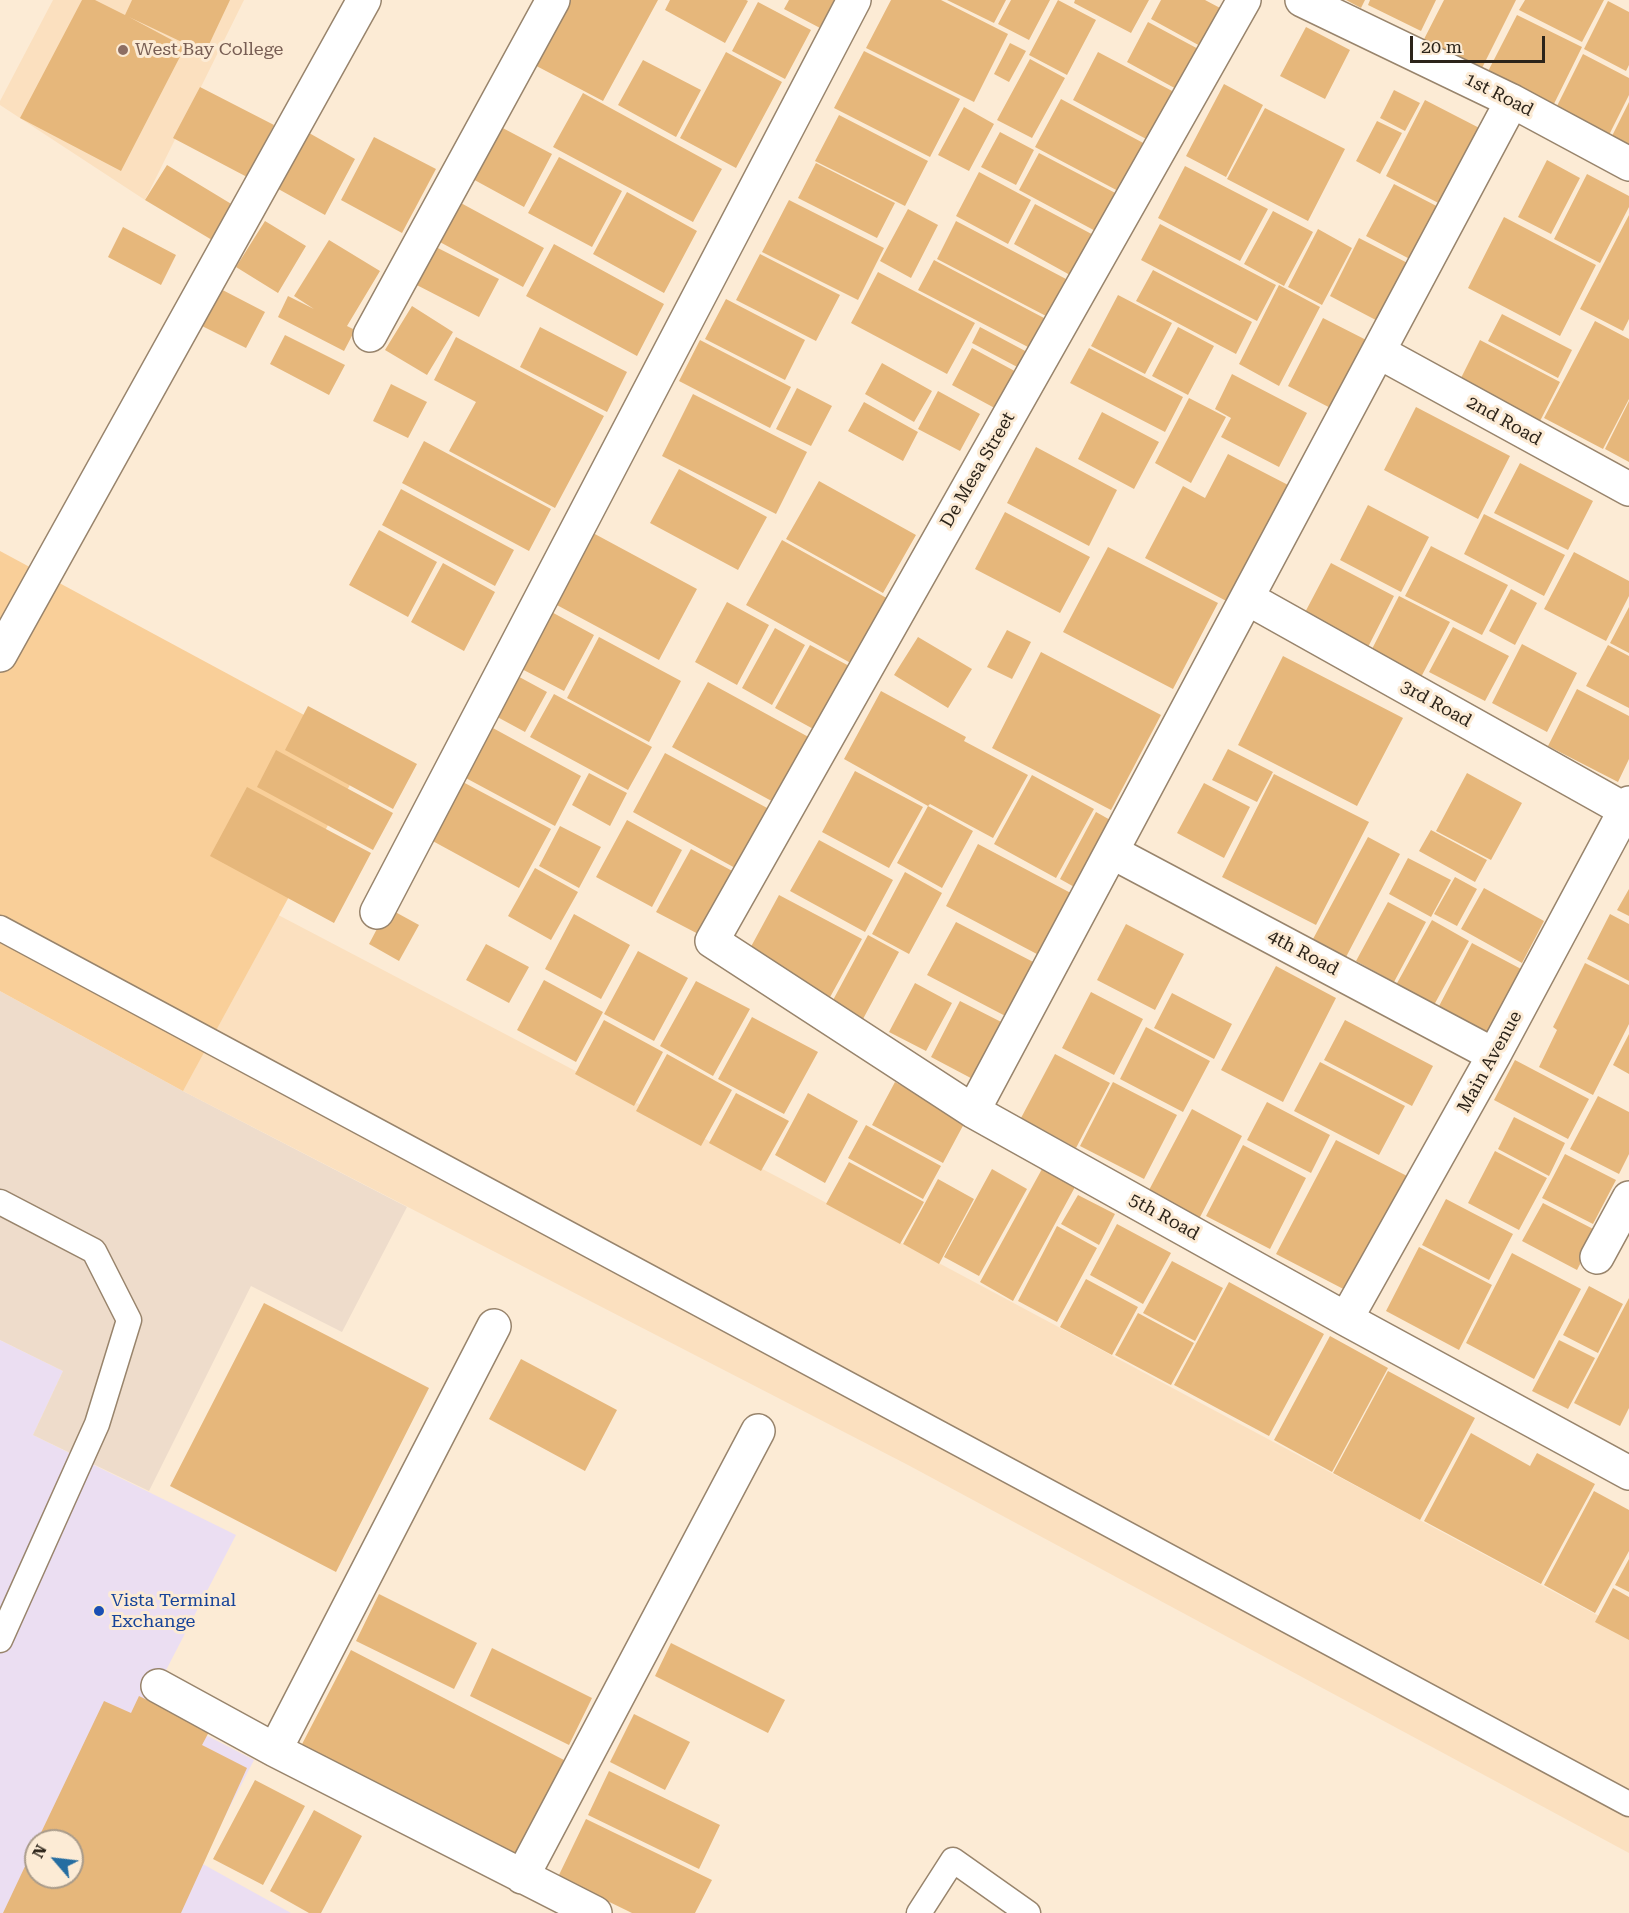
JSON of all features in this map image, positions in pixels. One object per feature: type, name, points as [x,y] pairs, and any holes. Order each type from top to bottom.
[{"type":"street","points":[[0,655],[364,0]]},
{"type":"street","points":[[370,335],[553,0]]},
{"type":"street","points":[[377,912],[854,0]]},
{"type":"street","name":"De Mesa Street","points":[[712,941],[1244,0]]},
{"type":"street","name":"1st Road","points":[[1302,0],[1512,101],[1629,164]]},
{"type":"street","points":[[973,1111],[1512,101]]},
{"type":"street","name":"2nd Road","points":[[1379,352],[1629,489]]},
{"type":"street","name":"3rd Road","points":[[1247,598],[1628,808]]},
{"type":"street","name":"Main Avenue","points":[[1346,1318],[1494,1055],[1628,808]]},
{"type":"street","name":"4th Road","points":[[1112,852],[1494,1055]]},
{"type":"street","name":"5th Road","points":[[712,941],[973,1111],[1629,1473]]},
{"type":"street","points":[[1597,1257],[1629,1198]]},
{"type":"street","points":[[275,1750],[494,1326]]},
{"type":"street","points":[[522,1877],[758,1431]]},
{"type":"street","points":[[158,1686],[275,1750],[595,1913]]},
{"type":"lane","points":[[0,928],[1629,1804]]},
{"type":"lane","points":[[0,1202],[94,1251],[129,1320],[97,1424],[0,1640]]},
{"type":"lane","points":[[920,1913],[953,1860],[1028,1913]]},
{"type":"shaded area","name":"West Bay College","points":[[53,0],[244,0],[145,200],[0,105],[0,101]]},
{"type":"shaded area","points":[[0,551],[369,750],[183,1091],[0,991]]},
{"type":"shaded area","points":[[0,769],[791,1184],[1629,1632],[1629,1853],[908,1465],[183,1091],[0,991]]},
{"type":"shaded area","points":[[0,991],[183,1091],[407,1207],[342,1332],[251,1286],[149,1491],[33,1435],[63,1371],[0,1340]]},
{"type":"shaded area","name":"Vista Terminal Exchange","points":[[0,1340],[63,1371],[33,1435],[236,1535],[148,1705],[254,1760],[201,1863],[291,1913],[0,1913]]},
{"type":"building","name":"West Bay College","points":[[82,0],[95,0],[125,15],[132,0],[230,0],[205,53],[129,17],[185,47],[121,171],[20,118]]},
{"type":"building","points":[[560,0],[658,0],[603,101],[527,61]]},
{"type":"building","points":[[670,0],[748,1],[725,43],[665,10]]},
{"type":"building","points":[[789,0],[835,0],[820,28],[784,9]]},
{"type":"building","points":[[891,0],[941,0],[1008,34],[974,102],[866,48]]},
{"type":"building","points":[[947,0],[1006,0],[994,23]]},
{"type":"building","points":[[1011,0],[1050,0],[1029,40],[998,24]]},
{"type":"building","points":[[1058,0],[1096,20],[1067,75],[1029,55]]},
{"type":"building","points":[[1075,0],[1149,0],[1131,33],[1074,3]]},
{"type":"building","points":[[1161,0],[1205,0],[1222,9],[1202,47],[1151,19]]},
{"type":"building","points":[[1346,0],[1365,0],[1361,8]]},
{"type":"building","points":[[1370,0],[1436,0],[1421,31],[1368,5]]},
{"type":"building","points":[[1444,0],[1516,0],[1478,76],[1420,47]]},
{"type":"building","points":[[1525,0],[1604,0],[1582,42],[1519,10]]},
{"type":"building","points":[[1608,1],[1629,12],[1629,65],[1626,71],[1584,49]]},
{"type":"building","points":[[758,2],[811,30],[785,79],[732,51]]},
{"type":"building","points":[[1517,15],[1582,47],[1548,116],[1482,83]]},
{"type":"building","points":[[1148,22],[1202,51],[1180,91],[1127,62]]},
{"type":"building","points":[[1306,27],[1350,50],[1325,99],[1280,76]]},
{"type":"building","points":[[1010,43],[1026,51],[1009,82],[994,74]]},
{"type":"building","points":[[864,51],[960,99],[930,157],[834,108]]},
{"type":"building","points":[[726,52],[782,82],[736,168],[680,138]]},
{"type":"building","points":[[1098,52],[1176,93],[1150,141],[1073,100]]},
{"type":"building","points":[[1583,54],[1629,78],[1629,95],[1605,143],[1552,116]]},
{"type":"building","points":[[1030,59],[1065,78],[1032,138],[997,120]]},
{"type":"building","points":[[643,60],[701,90],[676,137],[618,105]]},
{"type":"building","points":[[1224,84],[1263,105],[1226,177],[1186,156]]},
{"type":"building","points":[[200,87],[274,125],[247,177],[173,138]]},
{"type":"building","points":[[1394,90],[1420,103],[1405,131],[1380,118]]},
{"type":"building","points":[[583,93],[722,169],[693,222],[553,147]]},
{"type":"building","points":[[1061,99],[1147,145],[1122,193],[1035,147]]},
{"type":"building","points":[[1425,100],[1491,134],[1452,210],[1386,176]]},
{"type":"building","points":[[1629,102],[1629,154],[1608,144]]},
{"type":"building","points":[[964,107],[994,124],[969,171],[938,155]]},
{"type":"building","points":[[1265,108],[1345,149],[1308,221],[1227,179]]},
{"type":"building","points":[[839,115],[928,161],[905,206],[815,161]]},
{"type":"building","points":[[1377,121],[1402,133],[1380,174],[1356,161]]},
{"type":"building","points":[[295,125],[355,159],[325,215],[264,181]]},
{"type":"building","points":[[497,125],[552,154],[524,207],[469,177]]},
{"type":"building","points":[[1000,132],[1034,150],[1016,185],[981,167]]},
{"type":"building","points":[[374,137],[436,169],[402,233],[341,200]]},
{"type":"building","points":[[1039,153],[1121,196],[1101,234],[1019,190]]},
{"type":"building","points":[[559,157],[622,191],[592,247],[528,213]]},
{"type":"building","points":[[1547,160],[1580,178],[1551,234],[1518,217]]},
{"type":"building","points":[[816,163],[895,203],[877,238],[798,198]]},
{"type":"building","points":[[167,165],[233,205],[212,240],[145,200]]},
{"type":"building","points":[[1185,166],[1268,209],[1240,261],[1158,218]]},
{"type":"building","points":[[979,172],[1031,200],[1008,244],[956,216]]},
{"type":"building","points":[[1587,174],[1629,196],[1629,207],[1600,263],[1554,239]]},
{"type":"building","points":[[1394,184],[1450,213],[1423,266],[1366,236]]},
{"type":"building","points":[[627,192],[697,231],[664,293],[593,254]]},
{"type":"building","points":[[789,200],[884,248],[858,300],[762,252]]},
{"type":"building","points":[[459,202],[544,248],[523,287],[438,241]]},
{"type":"building","points":[[1035,204],[1101,239],[1079,280],[1014,244]]},
{"type":"building","points":[[908,209],[938,225],[911,278],[880,261]]},
{"type":"building","points":[[1273,211],[1313,232],[1284,286],[1244,264]]},
{"type":"building","points":[[1629,215],[1629,319],[1623,331],[1580,309]]},
{"type":"building","points":[[1504,217],[1596,265],[1560,336],[1468,288]]},
{"type":"building","points":[[265,221],[306,246],[278,293],[236,267]]},
{"type":"building","points":[[956,221],[1066,279],[1046,316],[937,259]]},
{"type":"building","points":[[1160,224],[1276,285],[1257,321],[1141,260]]},
{"type":"building","points":[[123,227],[176,255],[161,285],[108,257]]},
{"type":"building","points":[[1318,229],[1352,248],[1322,305],[1288,287]]},
{"type":"building","points":[[1359,238],[1421,270],[1391,328],[1330,296]]},
{"type":"building","points":[[329,240],[380,271],[347,326],[355,330],[344,351],[278,317],[288,296],[314,309],[294,296]]},
{"type":"building","points":[[426,242],[499,279],[479,317],[407,280]]},
{"type":"building","points":[[554,244],[664,304],[637,356],[526,296]]},
{"type":"building","points":[[760,254],[840,295],[816,341],[736,300]]},
{"type":"building","points":[[934,260],[1044,318],[1028,347],[918,290]]},
{"type":"building","points":[[1153,270],[1252,322],[1236,354],[1136,301]]},
{"type":"building","points":[[878,272],[975,323],[947,374],[851,323]]},
{"type":"building","points":[[211,284],[265,312],[246,348],[192,321]]},
{"type":"building","points":[[1279,285],[1320,307],[1279,386],[1239,364]]},
{"type":"building","points":[[1118,295],[1172,323],[1145,374],[1091,346]]},
{"type":"building","points":[[726,299],[805,340],[785,380],[705,339]]},
{"type":"building","points":[[412,306],[453,332],[427,375],[385,350]]},
{"type":"building","points":[[1502,314],[1572,350],[1558,378],[1488,341]]},
{"type":"building","points":[[1323,318],[1378,346],[1342,414],[1288,386]]},
{"type":"building","points":[[1595,321],[1629,339],[1629,399],[1603,449],[1544,418]]},
{"type":"building","points":[[540,327],[627,372],[607,412],[520,367]]},
{"type":"building","points":[[980,327],[1029,353],[1021,369],[972,343]]},
{"type":"building","points":[[1178,327],[1214,346],[1188,395],[1152,376]]},
{"type":"building","points":[[285,335],[345,365],[329,395],[270,364]]},
{"type":"building","points":[[456,337],[604,416],[555,508],[449,451],[476,402],[434,380]]},
{"type":"building","points":[[700,340],[791,387],[770,428],[679,381]]},
{"type":"building","points":[[1480,340],[1560,382],[1539,423],[1459,382]]},
{"type":"building","points":[[972,348],[1022,375],[1002,412],[952,385]]},
{"type":"building","points":[[1089,348],[1183,397],[1165,432],[1070,383]]},
{"type":"building","points":[[882,363],[932,391],[914,422],[865,394]]},
{"type":"building","points":[[1232,374],[1307,413],[1279,467],[1221,437],[1231,418],[1215,409]]},
{"type":"building","points":[[391,384],[427,402],[408,438],[373,421]]},
{"type":"building","points":[[797,388],[832,406],[811,446],[776,429]]},
{"type":"building","points":[[938,391],[980,414],[960,451],[918,429]]},
{"type":"building","points":[[693,394],[807,452],[776,514],[662,456]]},
{"type":"building","points":[[1189,398],[1226,417],[1191,483],[1155,463]]},
{"type":"building","points":[[1629,401],[1629,462],[1605,449]]},
{"type":"building","points":[[864,402],[918,432],[903,461],[848,431]]},
{"type":"building","points":[[1416,407],[1510,456],[1478,519],[1384,470]]},
{"type":"building","points":[[1102,412],[1159,442],[1134,489],[1078,459]]},
{"type":"building","points":[[424,441],[551,509],[529,551],[402,483]]},
{"type":"building","points":[[1036,447],[1117,490],[1089,546],[1007,503]]},
{"type":"building","points":[[1228,454],[1292,487],[1232,604],[1145,558],[1183,486],[1205,498]]},
{"type":"building","points":[[1520,463],[1593,501],[1568,550],[1494,513]]},
{"type":"building","points":[[679,469],[767,517],[738,570],[650,523]]},
{"type":"building","points":[[819,481],[916,535],[883,593],[786,539]]},
{"type":"building","points":[[401,489],[514,550],[495,586],[382,525]]},
{"type":"building","points":[[1368,505],[1429,537],[1401,592],[1340,560]]},
{"type":"building","points":[[1005,512],[1090,557],[1060,613],[975,569]]},
{"type":"building","points":[[1484,514],[1565,555],[1544,596],[1464,554]]},
{"type":"building","points":[[379,530],[437,562],[408,617],[349,585]]},
{"type":"building","points":[[593,533],[697,589],[659,660],[555,604]]},
{"type":"building","points":[[782,540],[892,601],[856,666],[746,605]]},
{"type":"building","points":[[1431,546],[1508,585],[1482,635],[1405,596]]},
{"type":"building","points":[[1108,547],[1218,603],[1173,689],[1063,632]]},
{"type":"building","points":[[1574,552],[1629,581],[1629,596],[1606,641],[1544,609]]},
{"type":"building","points":[[443,563],[495,592],[464,651],[411,622]]},
{"type":"building","points":[[1331,563],[1394,596],[1365,653],[1301,620]]},
{"type":"building","points":[[1511,589],[1537,603],[1515,645],[1489,631]]},
{"type":"building","points":[[1399,596],[1450,622],[1420,679],[1370,653]]},
{"type":"building","points":[[727,602],[769,625],[737,685],[695,662]]},
{"type":"building","points":[[1629,607],[1629,653],[1610,643]]},
{"type":"building","points":[[546,609],[594,635],[564,691],[516,666]]},
{"type":"building","points":[[1453,627],[1509,656],[1485,701],[1429,672]]},
{"type":"building","points":[[775,628],[805,645],[772,705],[742,688]]},
{"type":"building","points":[[1007,630],[1031,642],[1012,679],[987,667]]},
{"type":"building","points":[[599,637],[681,681],[649,742],[567,698]]},
{"type":"building","points":[[918,637],[972,669],[948,708],[894,675]]},
{"type":"building","points":[[1522,644],[1577,673],[1547,732],[1492,703]]},
{"type":"building","points":[[810,645],[851,667],[817,731],[775,708]]},
{"type":"building","points":[[1608,645],[1629,656],[1629,708],[1586,686]]},
{"type":"building","points":[[1041,652],[1161,715],[1111,810],[992,748]]},
{"type":"building","points":[[1283,656],[1403,718],[1357,806],[1238,745]]},
{"type":"building","points":[[512,673],[547,692],[525,732],[490,713]]},
{"type":"building","points":[[708,682],[814,740],[779,805],[672,747]]},
{"type":"building","points":[[1577,689],[1629,716],[1629,759],[1618,782],[1548,746]]},
{"type":"building","points":[[881,691],[966,737],[964,741],[1028,775],[993,838],[930,804],[928,806],[844,759]]},
{"type":"building","points":[[554,694],[652,747],[628,790],[530,737]]},
{"type":"building","points":[[308,706],[417,764],[393,809],[285,750]]},
{"type":"building","points":[[491,727],[581,776],[555,826],[464,777]]},
{"type":"building","points":[[1228,749],[1273,772],[1257,802],[1212,780]]},
{"type":"building","points":[[276,750],[393,813],[373,850],[257,787]]},
{"type":"building","points":[[665,753],[769,809],[737,869],[633,812]]},
{"type":"building","points":[[855,771],[923,807],[889,868],[822,832]]},
{"type":"building","points":[[589,773],[627,793],[610,826],[572,805]]},
{"type":"building","points":[[1467,773],[1522,803],[1491,860],[1436,831]]},
{"type":"building","points":[[1274,774],[1369,822],[1316,925],[1222,877]]},
{"type":"building","points":[[1032,775],[1094,809],[1056,878],[994,844]]},
{"type":"building","points":[[461,781],[551,829],[519,888],[429,839]]},
{"type":"building","points":[[1204,783],[1250,807],[1224,858],[1177,833]]},
{"type":"building","points":[[247,787],[371,853],[334,923],[210,856]]},
{"type":"building","points":[[928,806],[973,831],[942,888],[897,863]]},
{"type":"building","points":[[1096,812],[1121,826],[1085,893],[1060,879]]},
{"type":"building","points":[[627,820],[682,850],[652,907],[596,877]]},
{"type":"building","points":[[560,826],[601,847],[579,888],[539,866]]},
{"type":"building","points":[[1431,830],[1487,860],[1475,882],[1419,851]]},
{"type":"building","points":[[1368,837],[1400,854],[1346,957],[1313,939]]},
{"type":"building","points":[[819,840],[893,880],[865,932],[790,891]]},
{"type":"building","points":[[978,844],[1084,900],[1052,962],[946,906]]},
{"type":"building","points":[[691,849],[740,875],[706,938],[656,912]]},
{"type":"building","points":[[1408,858],[1451,880],[1431,917],[1389,894]]},
{"type":"building","points":[[535,868],[578,892],[551,940],[508,916]]},
{"type":"building","points":[[905,872],[942,893],[909,954],[872,934]]},
{"type":"building","points":[[1455,877],[1477,889],[1457,926],[1434,914]]},
{"type":"building","points":[[1484,888],[1544,921],[1522,963],[1461,929]]},
{"type":"building","points":[[1629,889],[1629,916],[1617,910]]},
{"type":"building","points":[[779,895],[862,939],[829,999],[747,954]]},
{"type":"building","points":[[1388,902],[1426,922],[1394,982],[1356,961]]},
{"type":"building","points":[[388,908],[419,925],[399,961],[369,944]]},
{"type":"building","points":[[574,914],[630,945],[601,999],[545,969]]},
{"type":"building","points":[[1610,914],[1629,924],[1629,981],[1587,959]]},
{"type":"building","points":[[1432,920],[1469,941],[1434,1005],[1396,985]]},
{"type":"building","points":[[956,922],[1041,966],[1013,1020],[927,975]]},
{"type":"building","points":[[1126,924],[1184,954],[1155,1010],[1097,980]]},
{"type":"building","points":[[868,935],[899,952],[863,1019],[832,1002]]},
{"type":"building","points":[[1472,943],[1523,970],[1488,1037],[1437,1010]]},
{"type":"building","points":[[486,944],[529,967],[509,1003],[466,980]]},
{"type":"building","points":[[638,951],[688,978],[654,1041],[604,1014]]},
{"type":"building","points":[[1585,963],[1629,985],[1629,1024],[1593,1095],[1539,1067],[1557,1030],[1553,1027]]},
{"type":"building","points":[[1276,966],[1336,998],[1283,1102],[1221,1070]]},
{"type":"building","points":[[544,980],[603,1012],[576,1062],[517,1030]]},
{"type":"building","points":[[696,981],[750,1009],[713,1076],[660,1046]]},
{"type":"building","points":[[915,983],[952,1003],[926,1051],[889,1032]]},
{"type":"building","points":[[1091,992],[1143,1019],[1114,1075],[1062,1048]]},
{"type":"building","points":[[1172,993],[1232,1024],[1214,1059],[1154,1028]]},
{"type":"building","points":[[960,1001],[1013,1028],[984,1085],[931,1057]]},
{"type":"building","points":[[752,1017],[818,1052],[784,1114],[718,1079]]},
{"type":"building","points":[[604,1020],[663,1052],[634,1106],[575,1074]]},
{"type":"building","points":[[1345,1020],[1433,1066],[1412,1106],[1324,1060]]},
{"type":"building","points":[[1146,1027],[1210,1061],[1183,1112],[1120,1079]]},
{"type":"building","points":[[1629,1034],[1629,1074],[1613,1065]]},
{"type":"building","points":[[667,1054],[732,1090],[701,1146],[636,1111]]},
{"type":"building","points":[[1055,1054],[1110,1083],[1076,1148],[1021,1118]]},
{"type":"building","points":[[1515,1060],[1589,1099],[1568,1139],[1494,1100]]},
{"type":"building","points":[[1320,1062],[1405,1106],[1379,1155],[1294,1111]]},
{"type":"building","points":[[895,1082],[966,1120],[943,1163],[872,1125]]},
{"type":"building","points":[[1113,1082],[1177,1115],[1144,1179],[1080,1146]]},
{"type":"building","points":[[736,1093],[789,1121],[761,1171],[709,1143]]},
{"type":"building","points":[[808,1093],[858,1121],[825,1183],[775,1155]]},
{"type":"building","points":[[1598,1096],[1629,1112],[1629,1154],[1619,1174],[1570,1149]]},
{"type":"building","points":[[1267,1102],[1330,1135],[1311,1173],[1247,1140]]},
{"type":"building","points":[[1192,1109],[1242,1136],[1199,1219],[1148,1192]]},
{"type":"building","points":[[1514,1117],[1565,1143],[1549,1176],[1498,1149]]},
{"type":"building","points":[[866,1125],[941,1166],[923,1199],[848,1158]]},
{"type":"building","points":[[1336,1140],[1413,1179],[1353,1294],[1276,1254]]},
{"type":"building","points":[[1243,1145],[1306,1178],[1270,1249],[1206,1216]]},
{"type":"building","points":[[1495,1151],[1547,1178],[1519,1230],[1468,1203]]},
{"type":"building","points":[[1565,1154],[1616,1180],[1593,1224],[1542,1198]]},
{"type":"building","points":[[849,1162],[924,1202],[900,1244],[826,1204]]},
{"type":"building","points":[[992,1169],[1027,1189],[979,1276],[944,1257]]},
{"type":"building","points":[[1042,1169],[1075,1187],[1013,1301],[980,1282]]},
{"type":"building","points":[[938,1179],[974,1199],[939,1264],[903,1244]]},
{"type":"building","points":[[1078,1195],[1115,1214],[1099,1245],[1061,1224]]},
{"type":"building","points":[[1446,1199],[1513,1234],[1489,1280],[1422,1245]]},
{"type":"building","points":[[1543,1203],[1597,1231],[1577,1270],[1522,1241]]},
{"type":"building","points":[[1117,1224],[1171,1253],[1143,1304],[1090,1275]]},
{"type":"building","points":[[1057,1226],[1097,1248],[1057,1322],[1018,1301]]},
{"type":"building","points":[[1419,1247],[1492,1285],[1459,1350],[1386,1311]]},
{"type":"building","points":[[1512,1253],[1581,1289],[1534,1379],[1466,1343]]},
{"type":"building","points":[[1172,1261],[1223,1288],[1195,1341],[1143,1313]]},
{"type":"building","points":[[1086,1279],[1138,1307],[1112,1355],[1060,1327]]},
{"type":"building","points":[[1229,1282],[1324,1334],[1269,1436],[1174,1385]]},
{"type":"building","points":[[1589,1286],[1623,1304],[1598,1353],[1563,1335]]},
{"type":"building","points":[[1629,1298],[1629,1408],[1620,1426],[1574,1403]]},
{"type":"building","points":[[264,1303],[429,1388],[336,1572],[170,1486]]},
{"type":"building","points":[[1138,1313],[1194,1343],[1171,1385],[1115,1355]]},
{"type":"building","points":[[1330,1336],[1388,1368],[1332,1472],[1274,1440]]},
{"type":"building","points":[[1559,1340],[1595,1358],[1568,1409],[1532,1391]]},
{"type":"building","points":[[521,1359],[617,1410],[585,1471],[489,1419]]},
{"type":"building","points":[[1388,1371],[1475,1418],[1420,1520],[1333,1473]]},
{"type":"building","points":[[1471,1433],[1530,1466],[1537,1453],[1595,1484],[1541,1584],[1424,1521]]},
{"type":"building","points":[[1594,1491],[1629,1510],[1629,1551],[1595,1613],[1544,1585]]},
{"type":"building","points":[[1629,1559],[1629,1592],[1615,1585]]},
{"type":"building","points":[[1613,1588],[1629,1597],[1629,1640],[1595,1622]]},
{"type":"building","points":[[379,1594],[477,1643],[454,1689],[356,1641]]},
{"type":"building","points":[[671,1643],[785,1700],[768,1733],[655,1676]]},
{"type":"building","points":[[492,1648],[592,1698],[569,1745],[470,1696]]},
{"type":"building","points":[[351,1650],[564,1760],[514,1859],[300,1748]]},
{"type":"building","points":[[139,1696],[210,1730],[202,1745],[247,1768],[181,1913],[3,1913],[24,1868],[24,1889],[84,1889],[84,1829],[43,1829],[104,1701],[131,1713]]},
{"type":"building","points":[[634,1714],[690,1742],[665,1790],[610,1762]]},
{"type":"building","points":[[609,1771],[720,1825],[699,1869],[588,1815]]},
{"type":"building","points":[[255,1780],[305,1806],[263,1885],[213,1859]]},
{"type":"building","points":[[314,1810],[362,1836],[321,1913],[309,1913],[270,1891]]},
{"type":"building","points":[[586,1819],[712,1880],[695,1913],[632,1913],[558,1877]]},
{"type":"place","name":"West Bay College","points":[[123,50]]},
{"type":"place","name":"Vista Terminal Exchange","points":[[99,1611]]}]
